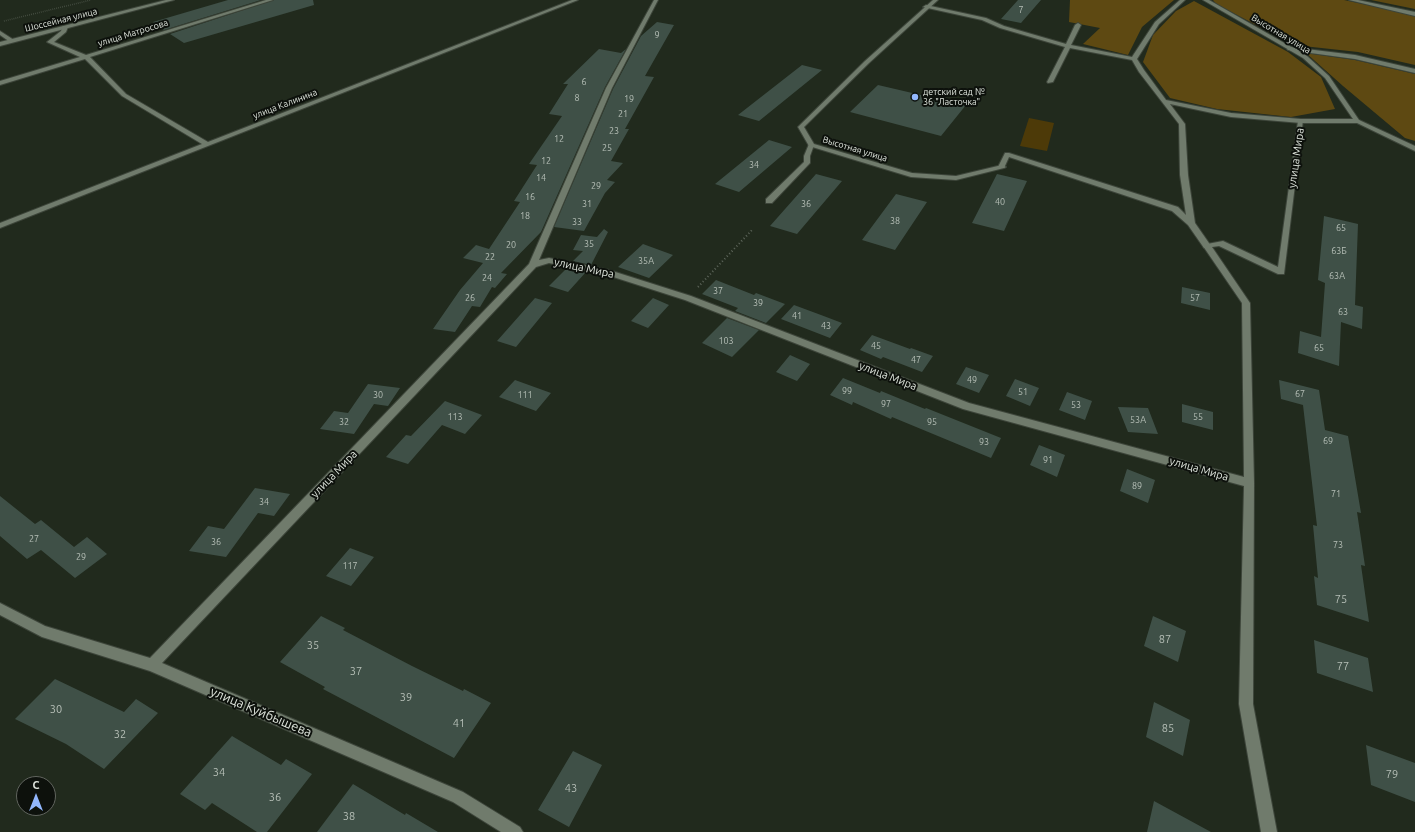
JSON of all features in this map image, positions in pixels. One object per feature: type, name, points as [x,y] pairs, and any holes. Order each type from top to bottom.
[{"type":"street","name":"Шоссейная улица","points":[[0,44],[172,0]]},
{"type":"street","name":"улица Матросова","points":[[0,83],[271,0]]},
{"type":"street","name":"улица Калинина","points":[[0,226],[576,0]]},
{"type":"street","name":"улица Мира","points":[[152,665],[533,265],[609,88],[656,0]]},
{"type":"street","name":"Высотная улица","points":[[936,0],[926,7],[801,127],[811,145],[910,175],[956,178],[1002,168],[1007,154],[1175,209],[1191,223]]},
{"type":"street","points":[[1134,59],[1157,23],[1183,0]]},
{"type":"street","name":"Высотная улица","points":[[1204,0],[1304,58],[1327,77],[1357,122]]},
{"type":"street","points":[[1350,0],[1415,14]]},
{"type":"street","points":[[926,7],[984,19],[1002,27],[1068,46],[1134,59],[1182,124],[1184,175],[1191,223],[1246,303],[1249,483],[1246,704],[1269,832]]},
{"type":"street","points":[[1050,82],[1078,25]]},
{"type":"street","points":[[66,27],[63,32],[54,37],[50,42],[86,57],[124,95],[206,144]]},
{"type":"street","points":[[0,33],[12,41]]},
{"type":"street","points":[[1290,49],[1355,57],[1415,71]]},
{"type":"street","points":[[1164,101],[1231,116],[1301,122],[1357,122],[1415,149]]},
{"type":"street","name":"улица Мира","points":[[1207,246],[1220,243],[1281,272],[1301,122]]},
{"type":"street","points":[[769,201],[808,162],[807,156],[811,145]]},
{"type":"street","name":"улица Мира","points":[[533,265],[549,260],[606,272],[688,298],[966,406],[1249,483]]},
{"type":"street","name":"улица Куйбышева","points":[[0,609],[42,632],[152,665],[458,797],[516,832]]},
{"type":"path","points":[[0,22],[91,0]]},
{"type":"path","points":[[688,298],[753,229]]},
{"type":"shaded area","points":[[1070,0],[1174,0],[1142,27],[1128,55],[1083,44],[1100,28],[1069,22]]},
{"type":"shaded area","points":[[1213,0],[1344,0],[1415,15],[1415,65],[1358,52],[1303,46],[1281,38],[1216,4]]},
{"type":"shaded area","points":[[1371,0],[1415,0],[1415,9]]},
{"type":"shaded area","points":[[1194,1],[1288,52],[1321,77],[1335,109],[1291,117],[1217,109],[1170,98],[1143,62],[1153,35],[1176,11]]},
{"type":"shaded area","points":[[1306,53],[1355,60],[1415,74],[1415,141],[1405,138]]},
{"type":"shaded area","points":[[1029,118],[1054,123],[1047,151],[1020,146]]},
{"type":"building","points":[[228,0],[261,0],[164,30],[153,22]]},
{"type":"building","points":[[274,0],[313,0],[314,5],[184,43],[170,34]]},
{"type":"building","points":[[1018,0],[1041,0],[1021,23],[1001,19]]},
{"type":"building","points":[[657,22],[674,25],[645,76],[654,77],[625,129],[629,129],[611,161],[623,163],[607,180],[615,182],[605,193],[584,231],[554,227],[613,89],[641,36]]},
{"type":"building","points":[[599,49],[621,53],[626,49],[605,87],[541,232],[501,273],[507,274],[495,288],[492,287],[480,307],[472,306],[455,332],[433,329],[460,290],[483,263],[463,258],[476,245],[489,249],[520,202],[514,201],[537,165],[529,164],[562,116],[549,114],[568,84],[563,84]]},
{"type":"building","points":[[802,65],[822,70],[759,121],[738,115]]},
{"type":"building","points":[[878,85],[966,105],[941,136],[850,112]]},
{"type":"building","points":[[769,140],[792,147],[739,192],[715,184]]},
{"type":"building","points":[[816,174],[842,181],[797,234],[770,226]]},
{"type":"building","points":[[997,174],[1027,181],[1004,231],[972,223]]},
{"type":"building","points":[[896,194],[927,202],[895,250],[862,240]]},
{"type":"building","points":[[1324,216],[1358,224],[1355,305],[1363,307],[1362,329],[1341,322],[1339,366],[1298,353],[1300,331],[1321,337],[1325,283],[1318,280]]},
{"type":"building","points":[[604,229],[608,232],[591,265],[573,261],[583,251],[573,250],[581,235],[597,237]]},
{"type":"building","points":[[643,244],[673,255],[649,278],[618,267]]},
{"type":"building","points":[[567,268],[586,272],[568,292],[549,286]]},
{"type":"building","points":[[716,280],[754,295],[756,293],[785,304],[766,323],[735,311],[738,308],[702,294]]},
{"type":"building","points":[[1182,287],[1210,293],[1210,310],[1181,303]]},
{"type":"building","points":[[535,298],[552,303],[516,347],[497,341]]},
{"type":"building","points":[[653,298],[669,305],[648,328],[631,321]]},
{"type":"building","points":[[794,305],[842,323],[830,338],[781,319]]},
{"type":"building","points":[[727,318],[759,330],[732,357],[702,343]]},
{"type":"building","points":[[872,335],[933,356],[922,372],[883,357],[881,359],[860,350]]},
{"type":"building","points":[[790,355],[810,364],[797,381],[776,372]]},
{"type":"building","points":[[966,367],[989,375],[979,393],[956,384]]},
{"type":"building","points":[[843,378],[880,393],[881,391],[925,409],[926,408],[1001,438],[991,458],[892,417],[891,419],[853,402],[852,405],[830,395]]},
{"type":"building","points":[[1015,379],[1039,388],[1030,406],[1006,396]]},
{"type":"building","points":[[515,380],[551,393],[536,411],[499,397]]},
{"type":"building","points":[[1279,380],[1319,390],[1325,430],[1348,436],[1361,513],[1357,512],[1365,566],[1361,565],[1369,622],[1317,605],[1314,576],[1318,578],[1313,525],[1317,526],[1303,405],[1281,399]]},
{"type":"building","points":[[368,384],[400,388],[388,406],[374,404],[354,434],[320,429],[334,411],[348,413]]},
{"type":"building","points":[[1067,392],[1092,401],[1085,420],[1059,410]]},
{"type":"building","points":[[445,401],[482,415],[465,434],[442,425],[408,464],[386,457],[406,435],[411,436]]},
{"type":"building","points":[[1182,404],[1213,412],[1213,430],[1182,422]]},
{"type":"building","points":[[1118,407],[1148,408],[1158,434],[1128,432]]},
{"type":"building","points":[[1039,445],[1065,455],[1057,477],[1030,465]]},
{"type":"building","points":[[1127,469],[1155,480],[1148,503],[1120,491]]},
{"type":"building","points":[[255,488],[290,494],[274,516],[258,513],[226,557],[189,551],[208,526],[224,529]]},
{"type":"building","points":[[0,496],[35,524],[41,520],[74,547],[87,537],[107,554],[75,578],[41,550],[27,559],[0,536]]},
{"type":"building","points":[[350,548],[374,557],[351,586],[326,576]]},
{"type":"building","points":[[321,616],[345,628],[343,630],[412,666],[463,691],[464,689],[491,703],[454,758],[323,689],[325,687],[280,662]]},
{"type":"building","points":[[1153,616],[1186,631],[1178,662],[1144,646]]},
{"type":"building","points":[[1314,640],[1368,658],[1373,692],[1317,673]]},
{"type":"building","points":[[55,679],[124,712],[136,699],[158,713],[104,769],[66,744],[15,719]]},
{"type":"building","points":[[1154,702],[1190,720],[1183,756],[1146,737]]},
{"type":"building","points":[[232,736],[281,765],[286,759],[312,774],[267,832],[257,832],[212,803],[205,810],[180,794]]},
{"type":"building","points":[[1366,745],[1415,763],[1415,802],[1371,785]]},
{"type":"building","points":[[573,751],[602,765],[569,827],[538,810]]},
{"type":"building","points":[[353,784],[405,815],[406,813],[438,832],[317,832]]},
{"type":"building","points":[[1154,801],[1211,832],[1147,832]]},
{"type":"place","name":"детский сад № 36 \"Ласточка\"","points":[[915,97]]}]
